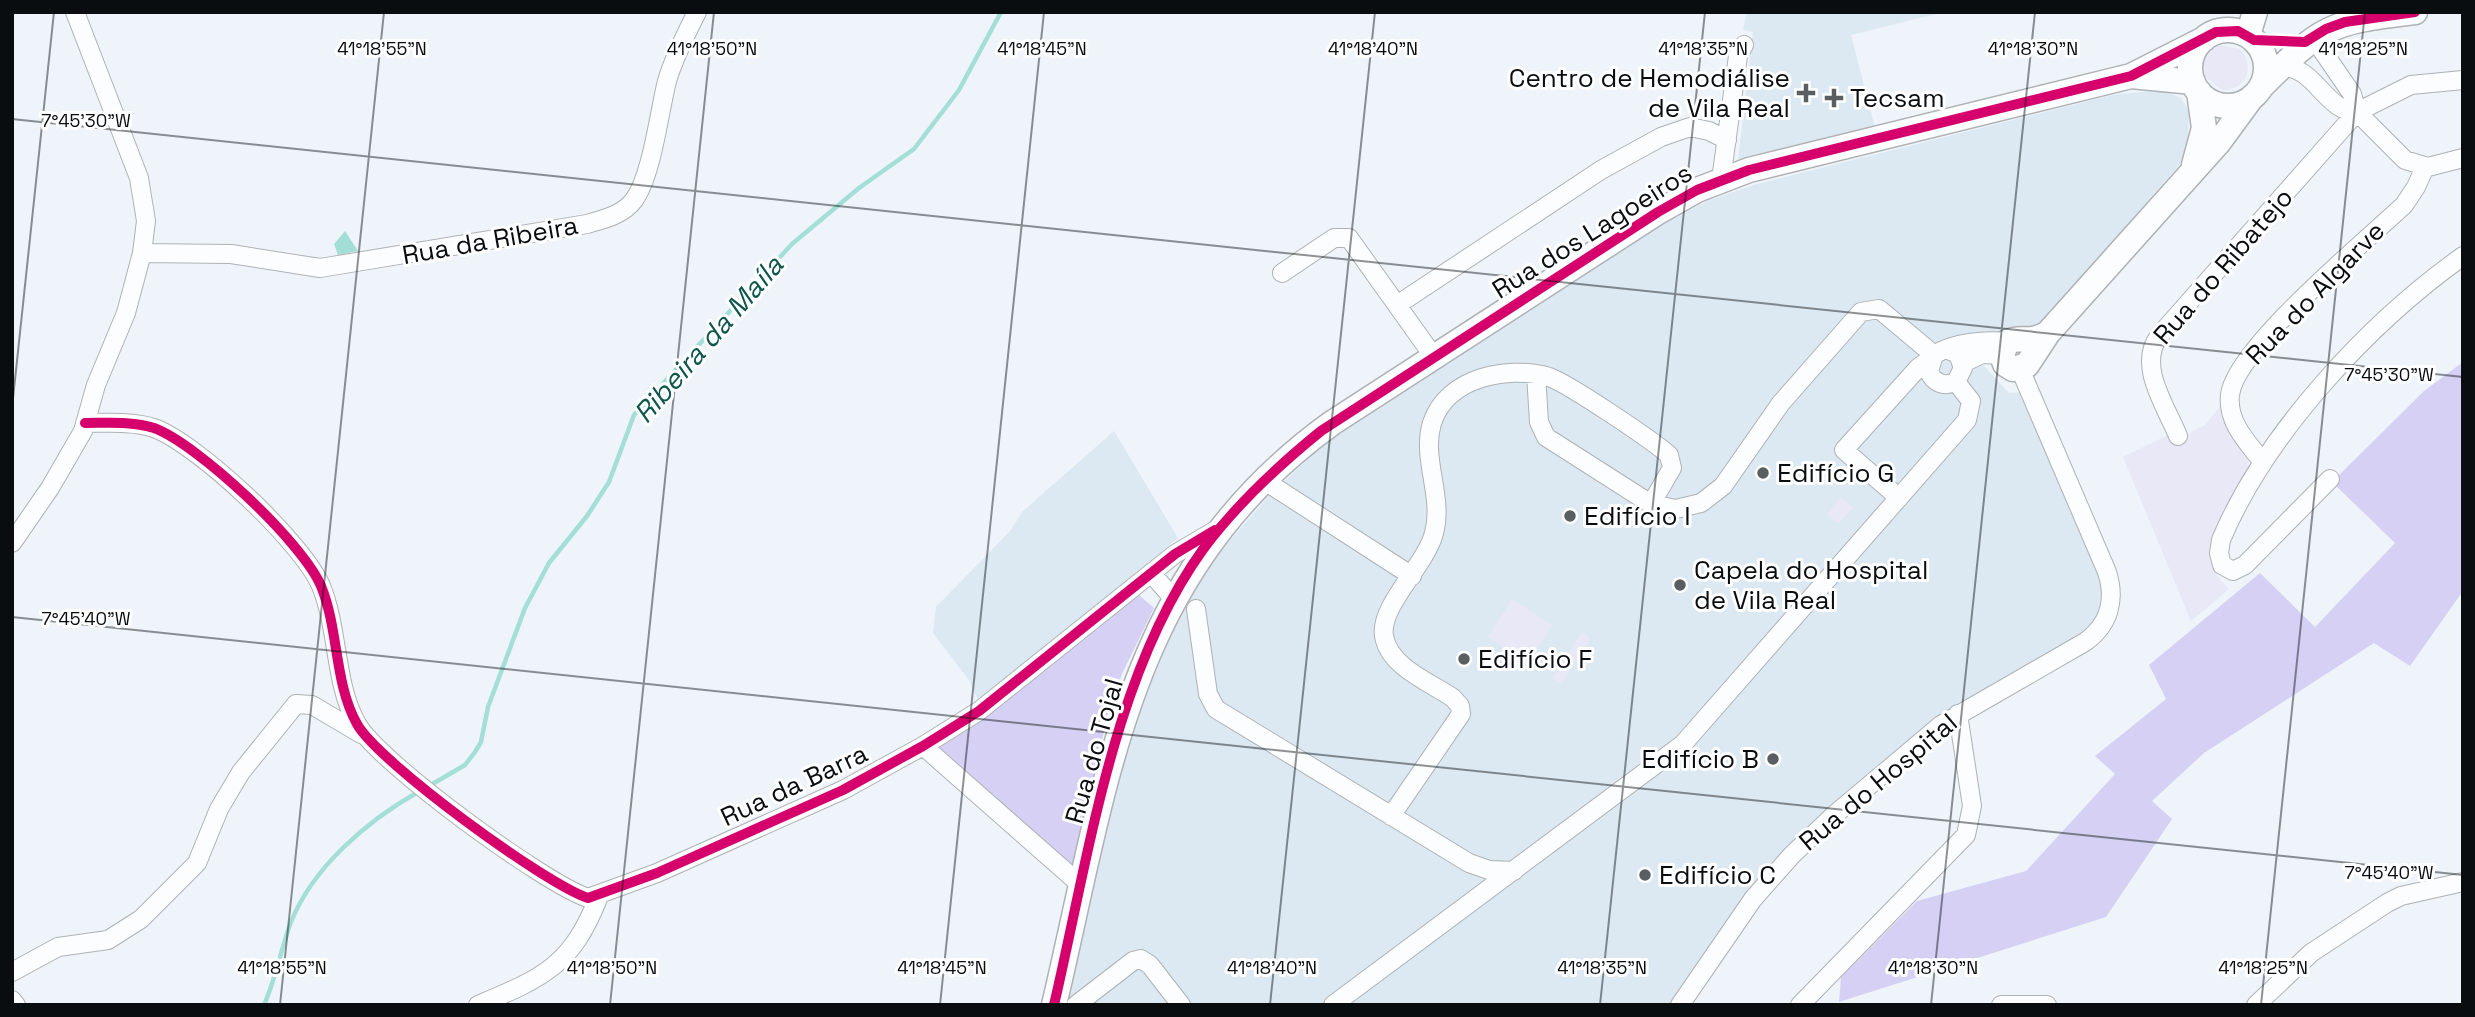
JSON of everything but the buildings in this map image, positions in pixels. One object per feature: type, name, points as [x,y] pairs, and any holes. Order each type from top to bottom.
[{"type":"main road","points":[[2190,172],[2204,128],[2192,58],[2210,35],[2235,12]]},
{"type":"main road","points":[[2022,350],[2219,142],[2256,93],[2309,40],[2345,22],[2415,12]]},
{"type":"main road","points":[[2210,35],[2227,30],[2252,29],[2309,40]]},
{"type":"main road","points":[[2196,87],[2208,100],[2230,106],[2256,93],[2266,64],[2252,29]]},
{"type":"main road","name":"Rua dos Lagoeiros","points":[[1221,527],[1265,481],[1321,431],[1674,202],[1749,170],[2131,76],[2210,35]]},
{"type":"main road","name":"Rua dos Lagoeiros","points":[[2131,76],[2196,87]]},
{"type":"main road","name":"Rua do Tojal","points":[[1054,1005],[1126,705],[1221,527]]},
{"type":"street","points":[[12,543],[50,488],[85,423],[96,385],[126,313],[142,253],[146,215],[139,178],[75,12]]},
{"type":"street","name":"Rua da Ribeira","points":[[142,253],[231,254],[320,268],[587,224],[611,217],[625,209],[635,198],[644,178],[668,78],[697,12]]},
{"type":"street","points":[[2309,40],[2352,94],[2357,112],[2405,160],[2425,167],[2463,158]]},
{"type":"street","points":[[1721,180],[1738,56],[1744,46]]},
{"type":"street","points":[[2281,67],[2302,72],[2344,109],[2357,112],[2404,87],[2463,80]]},
{"type":"street","name":"Rua do Ribatejo","points":[[2178,436],[2150,367],[2153,344],[2357,112]]},
{"type":"street","points":[[1397,305],[1601,170],[1644,146],[1690,127],[1703,129],[1727,139]]},
{"type":"street","name":"Rua do Algarve","points":[[2262,461],[2243,437],[2233,418],[2230,396],[2235,379],[2306,294],[2404,205],[2425,167]]},
{"type":"street","points":[[1282,274],[1334,238],[1346,236],[1434,357]]},
{"type":"street","points":[[2330,479],[2245,565],[2230,570],[2221,562],[2220,544],[2262,461],[2365,339],[2463,256]]},
{"type":"street","points":[[1536,374],[1539,422],[1546,437],[1651,504],[1669,509],[1688,508],[1718,492],[1781,403],[1861,312],[1873,308],[1884,312],[1937,355],[1958,354],[1963,363],[1962,373],[1956,382],[1945,385],[1934,381],[1929,371],[1937,355]]},
{"type":"street","points":[[1899,498],[1844,450],[1918,368],[1937,355],[1976,342],[2022,350]]},
{"type":"street","points":[[1963,363],[1982,354],[2022,350]]},
{"type":"street","name":"Rua do Hospital","points":[[1680,1005],[1729,930],[1782,866],[1833,816],[1933,730],[2090,638],[2103,623],[2111,603],[2111,588],[2104,564],[2022,350]]},
{"type":"street","points":[[1391,816],[1461,714],[1457,702],[1401,664],[1386,644],[1384,634],[1387,616],[1429,549],[1437,520],[1439,505],[1429,441],[1433,422],[1440,408],[1456,391],[1481,378],[1508,373],[1536,374],[1558,381],[1669,455],[1672,468],[1651,504]]},
{"type":"street","points":[[1333,1005],[1688,740],[1970,413],[1971,401],[1956,382]]},
{"type":"street","points":[[85,423],[146,426],[166,435],[232,484],[301,554],[321,587],[348,704],[365,736]]},
{"type":"street","points":[[1265,481],[1412,576]]},
{"type":"street","name":"Rua da Barra","points":[[599,896],[843,790],[923,746],[979,711],[1189,544],[1221,527]]},
{"type":"street","points":[[1156,569],[1184,598],[1212,705],[1473,865],[1489,870],[1514,872]]},
{"type":"street","points":[[12,971],[58,947],[108,940],[141,919],[197,863],[228,793],[252,755],[296,704],[312,705],[365,736],[500,847],[579,895],[587,898],[599,896]]},
{"type":"street","points":[[1800,1005],[1966,835],[1972,806],[1958,714]]},
{"type":"street","points":[[923,746],[1082,886]]},
{"type":"street","points":[[2256,1005],[2311,953],[2387,903],[2401,896],[2463,882]]},
{"type":"street","points":[[478,1005],[534,980],[568,954],[581,936],[599,896]]},
{"type":"street","points":[[1076,1005],[1133,961],[1141,959],[1150,965],[1181,1005]]},
{"type":"street","points":[[12,1000],[16,1005]]},
{"type":"street","points":[[2001,1005],[2047,1005]]},
{"type":"shaded area","name":"Centro de Hemodiálise de Vila Real","points":[[1747,12],[1944,12],[1851,35],[1875,128],[1738,160],[1753,32],[1743,30]]},
{"type":"shaded area","points":[[2218,45],[2240,49],[2247,63],[2246,76],[2242,82],[2230,89],[2222,90],[2204,76],[2203,61]]},
{"type":"shaded area","points":[[2162,90],[2181,98],[2189,111],[2188,141],[2180,164],[2036,329],[1962,342],[2009,393],[2022,392],[2097,566],[2103,590],[2099,614],[2086,632],[1806,831],[1672,1005],[1061,1005],[1124,730],[1177,608],[1218,554],[1268,497],[1324,444],[1647,233],[1707,201],[1757,184],[2113,95]]},
{"type":"shaded area","points":[[345,231],[358,251],[338,255],[334,244]]},
{"type":"shaded area","points":[[2463,362],[2463,591],[2410,666],[2374,643],[2204,753],[2152,801],[2172,819],[2106,917],[1839,1002],[1841,977],[1917,901],[2026,871],[2115,774],[2095,756],[2166,699],[2149,665],[2260,573],[2315,627],[2395,543],[2332,482],[2424,391]]},
{"type":"shaded area","points":[[2221,405],[2248,456],[2249,467],[2243,484],[2216,529],[2211,543],[2210,557],[2216,573],[2229,589],[2191,621],[2123,457],[2170,434],[2184,436],[2205,425]]},
{"type":"shaded area","points":[[1114,431],[1178,538],[979,702],[969,680],[933,633],[936,607],[1010,531],[1023,511]]},
{"type":"shaded area","points":[[1841,497],[1853,508],[1838,524],[1827,514]]},
{"type":"shaded area","points":[[1139,595],[1154,608],[1122,674],[1108,714],[1072,868],[935,747],[987,715]]},
{"type":"shaded area","points":[[1512,599],[1552,625],[1529,663],[1488,637]]},
{"type":"shaded area","points":[[1582,632],[1591,638],[1561,684],[1552,678]]},
{"type":"waterway","name":"Ribeira da Maíla","points":[[429,786],[465,765],[481,742],[488,707],[525,608],[549,563],[587,516],[609,482],[634,415],[792,244],[859,188],[914,149],[959,90],[1001,12]]},
{"type":"waterway","name":"Ribeira da Maíla","points":[[264,1005],[291,922],[313,883],[327,864],[361,831],[418,792]]},
{"type":"cycle path","points":[[1054,1005],[1108,768],[1147,651],[1173,597],[1204,548],[1259,486],[1321,431],[1658,212],[1697,190],[1749,170],[2131,76],[2216,32],[2238,31],[2254,40],[2305,42],[2326,29],[2345,22],[2415,12]]},
{"type":"cycle path","points":[[85,423],[129,423],[154,428],[196,453],[247,497],[294,545],[321,586],[331,620],[344,691],[357,724],[371,742],[464,820],[537,870],[588,898],[657,873],[843,790],[923,746],[979,711],[1175,554],[1215,530]]},
{"type":"place","name":"Centro de Hemodiálise de Vila Real","points":[[1806,93]]},
{"type":"place","name":"Tecsam","points":[[1834,98]]},
{"type":"place","name":"Edifício G","points":[[1763,473]]},
{"type":"place","name":"Edifício I","points":[[1570,516]]},
{"type":"place","name":"Capela do Hospital de Vila Real","points":[[1680,585]]},
{"type":"place","name":"Edifício F","points":[[1464,659]]},
{"type":"place","name":"Edifício B","points":[[1773,759]]},
{"type":"place","name":"Edifício C","points":[[1645,875]]}]
